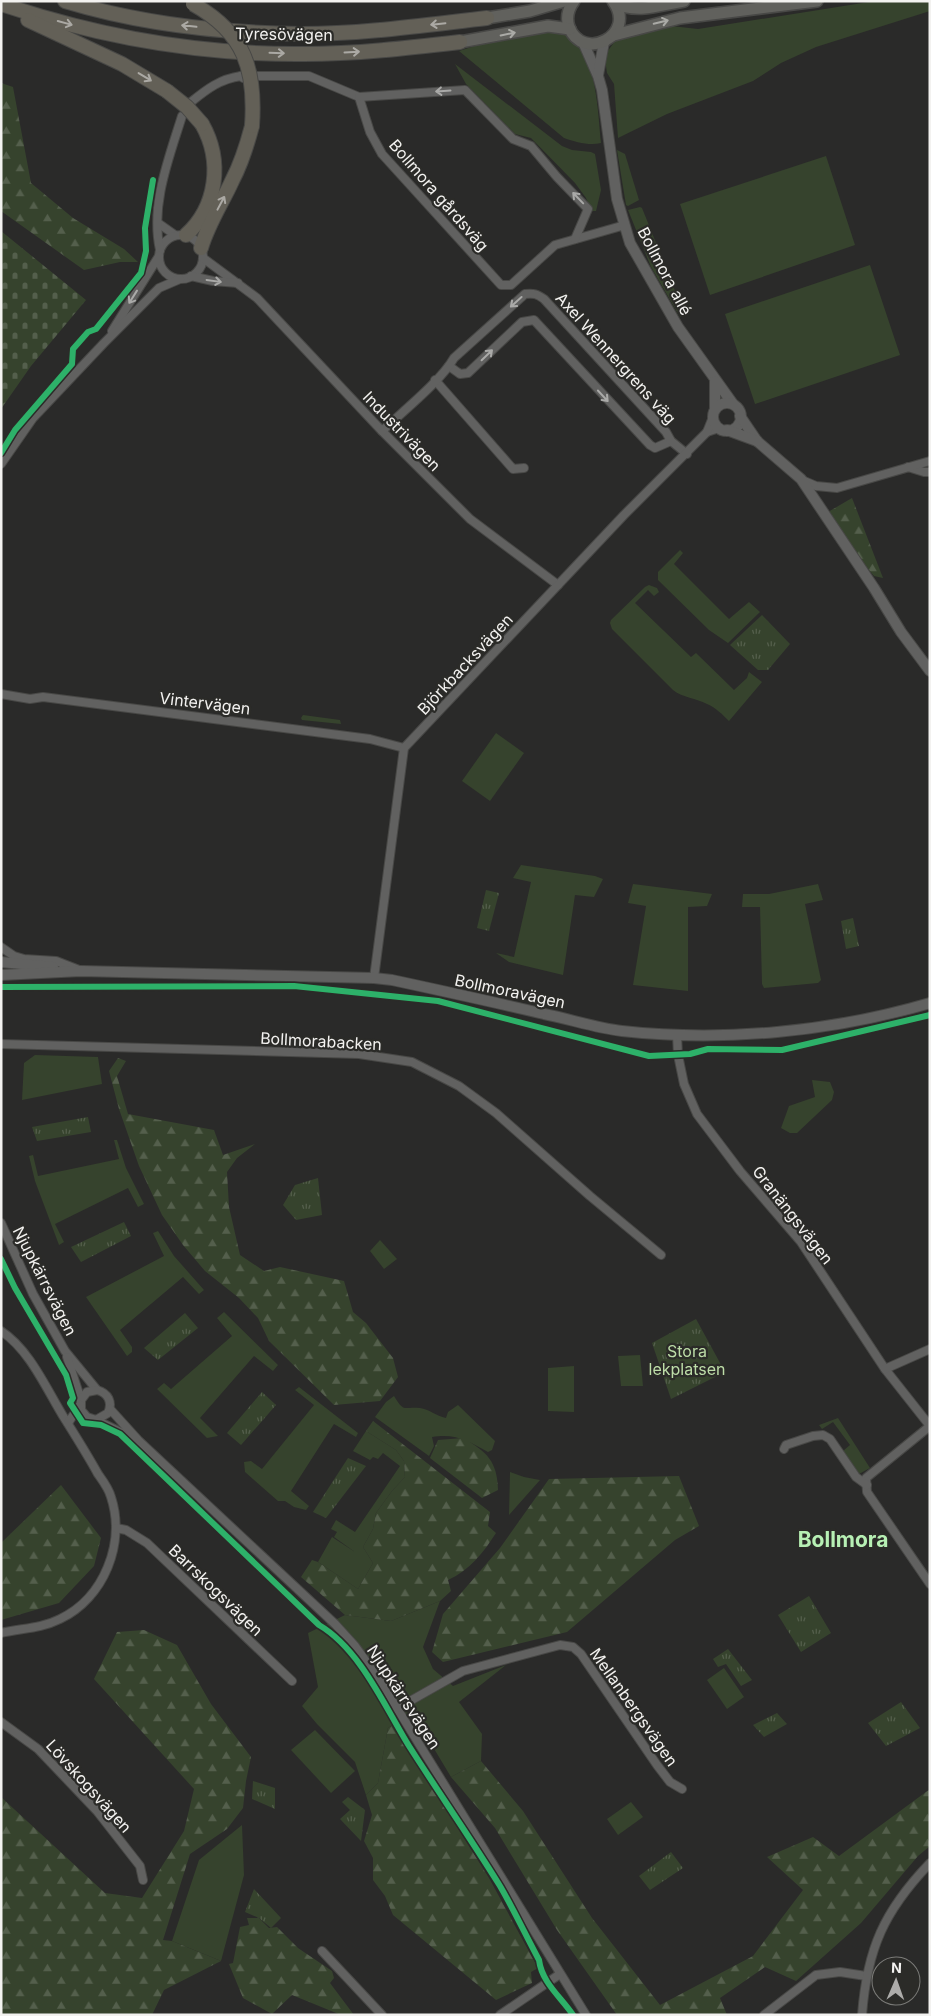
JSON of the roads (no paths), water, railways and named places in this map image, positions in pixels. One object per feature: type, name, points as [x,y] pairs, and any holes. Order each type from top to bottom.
[{"type":"highway","name":"Tyresövägen","points":[[65,1],[94,10],[160,23],[302,34],[363,31],[487,18]]},
{"type":"highway","points":[[189,3],[205,11],[227,30],[243,53],[252,81],[253,94],[252,126],[242,158],[233,180],[209,226],[202,253]]},
{"type":"highway","name":"Tyresövägen","points":[[1,5],[121,37],[203,49],[303,54],[379,51],[460,42]]},
{"type":"highway","points":[[1,5],[128,67],[168,91],[187,106],[202,124],[212,144],[216,170],[209,201],[198,223],[180,235]]},
{"type":"main road","name":"Tyresövägen","points":[[487,18],[530,11],[564,1]]},
{"type":"main road","points":[[574,1],[568,16],[570,29],[582,42],[593,44],[680,18],[817,1]]},
{"type":"main road","points":[[614,2],[622,7],[636,9],[684,1]]},
{"type":"main road","points":[[609,38],[620,18],[614,2]]},
{"type":"main road","name":"Tyresövägen","points":[[460,42],[548,26],[570,29]]},
{"type":"street","name":"Bollmora allé","points":[[598,76],[609,38]]},
{"type":"street","name":"Bollmora allé","points":[[582,42],[598,76],[602,90],[617,199],[630,243],[678,327],[715,381],[738,409],[740,416],[757,441],[801,479],[901,632],[930,671]]},
{"type":"street","points":[[241,76],[250,83]]},
{"type":"street","points":[[191,102],[213,84],[232,77],[241,76],[309,76],[359,97],[465,90],[513,139],[531,146],[557,177],[588,209],[575,239]]},
{"type":"street","name":"Bollmora gårdsväg","points":[[359,97],[370,132],[382,154],[501,285],[511,285],[555,245],[625,225]]},
{"type":"street","points":[[180,279],[171,277],[164,272],[159,262],[157,236],[162,182],[182,116]]},
{"type":"street","points":[[1,464],[33,418],[159,288],[191,276],[200,268],[202,253],[194,239],[180,235],[158,222]]},
{"type":"street","points":[[104,343],[166,240],[180,235]]},
{"type":"street","name":"Industrivägen","points":[[202,253],[256,298],[382,431],[470,520],[558,585]]},
{"type":"street","points":[[191,276],[213,282],[238,283]]},
{"type":"street","name":"Axel Wennergrens väg","points":[[382,431],[449,366],[454,358],[520,298],[525,294],[537,294],[544,299],[660,425],[671,441],[687,454]]},
{"type":"street","name":"Axel Wennergrens väg","points":[[449,366],[460,374],[468,373],[522,322],[534,320],[650,445],[655,448],[671,441]]},
{"type":"street","points":[[435,380],[513,469],[524,468]]},
{"type":"street","points":[[715,381],[714,413],[723,429],[737,425],[740,416]]},
{"type":"street","points":[[714,413],[721,404],[733,404]]},
{"type":"street","name":"Björkbacksvägen","points":[[404,748],[624,515],[708,432],[714,413]]},
{"type":"street","name":"Bollmora allé","points":[[723,429],[757,441]]},
{"type":"street","name":"Björkbacksvägen","points":[[708,432],[723,429]]},
{"type":"street","points":[[801,479],[816,486],[837,488],[930,461]]},
{"type":"street","points":[[908,467],[930,472]]},
{"type":"street","name":"Vintervägen","points":[[1,694],[30,699],[53,698],[370,739],[404,748]]},
{"type":"street","points":[[374,978],[404,748]]},
{"type":"street","name":"Bollmoravägen","points":[[1,947],[14,956],[24,959],[56,961],[81,971]]},
{"type":"street","name":"Bollmoravägen","points":[[1,962],[81,971]]},
{"type":"street","name":"Bollmoravägen","points":[[1,975],[81,971],[374,978],[392,980],[620,1030],[677,1035],[732,1036],[836,1024],[892,1014],[930,1003]]},
{"type":"street","name":"Granängsvägen","points":[[677,1035],[678,1055],[684,1084],[697,1114],[740,1171],[801,1242],[885,1369],[930,1426],[866,1478],[867,1485]]},
{"type":"street","name":"Bollmorabacken","points":[[1,1044],[359,1054],[412,1062],[459,1086],[496,1113],[590,1196],[661,1255]]},
{"type":"street","name":"Njupkärrsvägen","points":[[1,1223],[33,1294],[65,1351],[97,1390],[102,1391],[108,1397],[110,1409],[140,1441],[335,1624],[355,1646],[379,1679],[586,2015]]},
{"type":"street","points":[[1,1331],[26,1354],[111,1496],[116,1528],[110,1565],[96,1588],[78,1608],[59,1620],[36,1628],[1,1633]]},
{"type":"street","points":[[885,1369],[930,1349]]},
{"type":"street","name":"Njupkärrsvägen","points":[[65,1351],[83,1414],[140,1441]]},
{"type":"street","points":[[68,1424],[87,1392],[97,1390]]},
{"type":"street","points":[[96,1420],[105,1416],[110,1409]]},
{"type":"street","points":[[68,1424],[87,1417]]},
{"type":"street","points":[[784,1449],[786,1445],[813,1436],[823,1436],[830,1439],[856,1477],[867,1485],[867,1492],[930,1584]]},
{"type":"street","name":"Barrskogsvägen","points":[[116,1528],[126,1530],[147,1543],[292,1681]]},
{"type":"street","name":"Mellanbergsvägen","points":[[396,1709],[463,1670],[560,1644],[573,1647],[581,1654],[670,1782],[682,1789]]},
{"type":"street","name":"Lövskogsvägen","points":[[1,1722],[38,1749],[97,1811],[140,1866],[143,1880]]},
{"type":"street","points":[[862,2015],[869,1964],[887,1917],[898,1900],[930,1864]]},
{"type":"street","points":[[322,1951],[382,2015]]},
{"type":"street","points":[[764,2015],[816,1976],[840,1972],[866,1976]]},
{"type":"street","points":[[500,2015],[560,1974]]},
{"type":"district","name":"Bollmora","points":[[843,1539]]},
{"type":"park label","name":"Stora lekplatsen","points":[[687,1360]]}]
